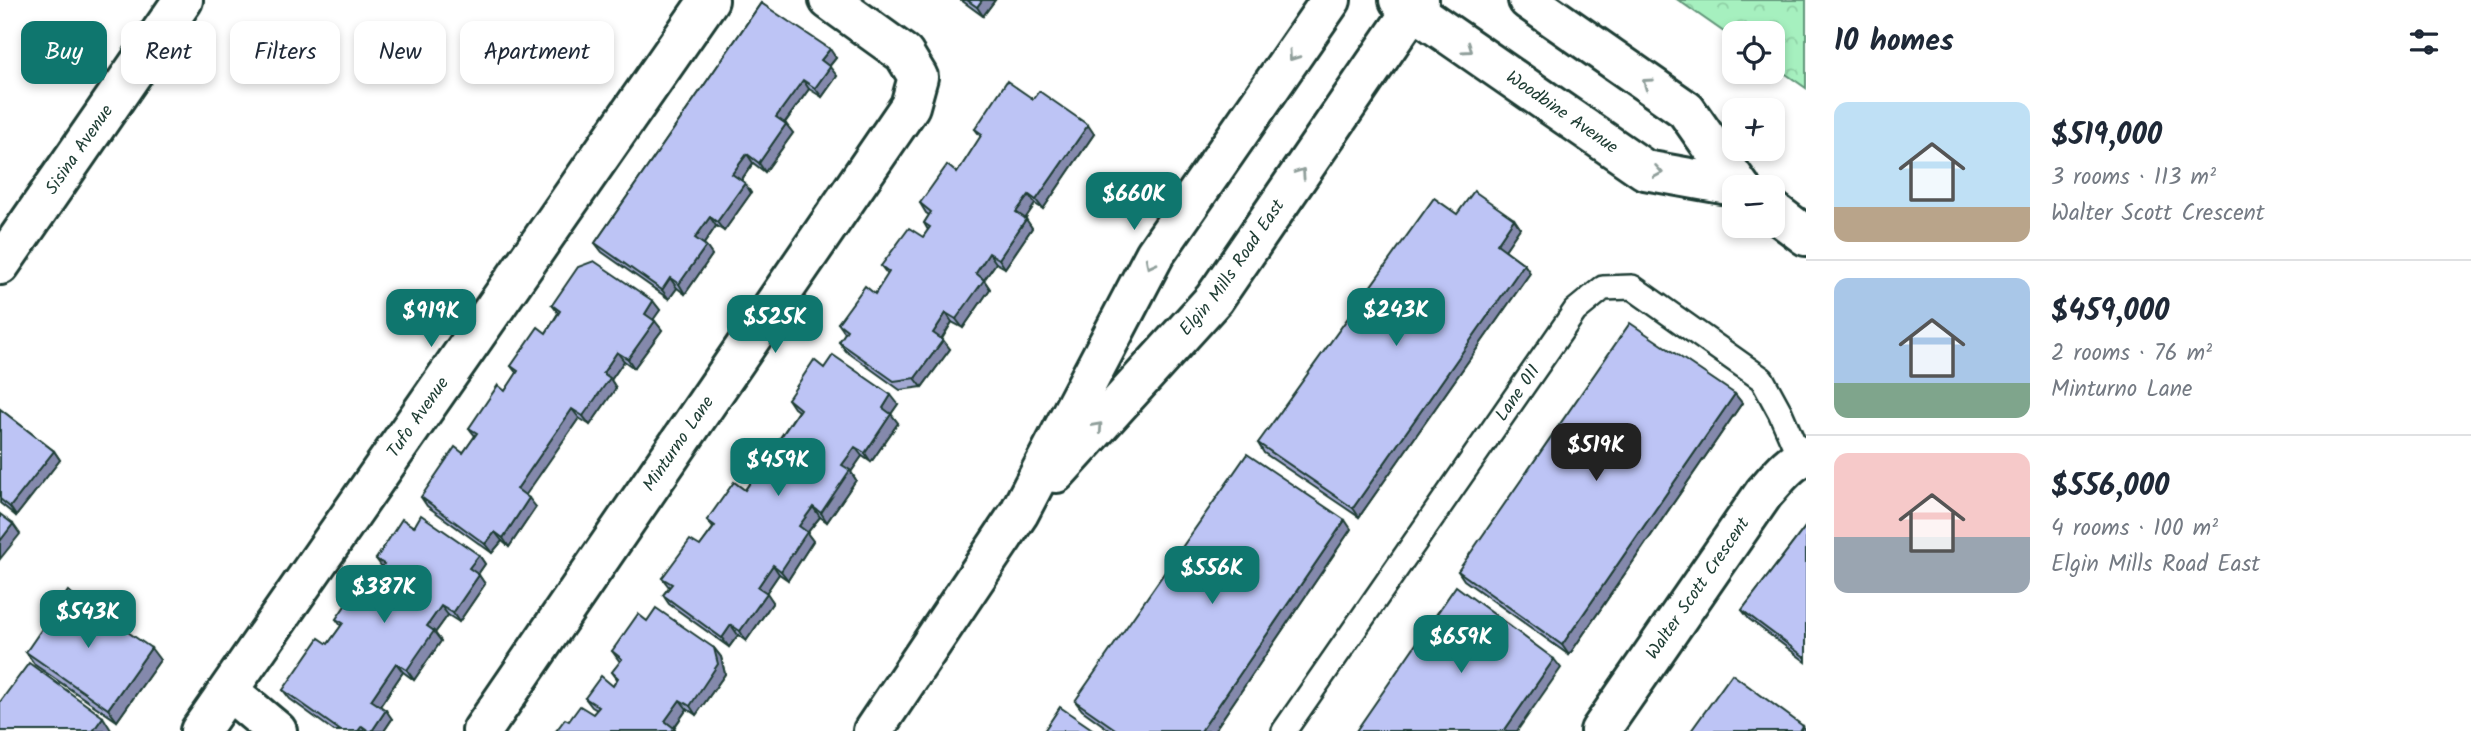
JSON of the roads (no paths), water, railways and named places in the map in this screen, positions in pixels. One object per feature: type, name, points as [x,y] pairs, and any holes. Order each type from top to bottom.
[{"type":"street","name":"Sisina Avenue","points":[[0,265],[183,0]]},
{"type":"street","name":"Tufo Avenue","points":[[200,731],[709,0]]},
{"type":"street","name":"Minturno Lane","points":[[482,731],[910,106],[918,78],[904,54],[829,0]]},
{"type":"street","name":"Elgin Mills Road East","points":[[873,731],[1019,513],[1155,254],[1331,0]]},
{"type":"street","name":"Woodbine Avenue","points":[[1528,0],[1686,110],[1732,175]]},
{"type":"street","name":"Elgin Mills Road East","points":[[1019,513],[1214,299],[1410,3]]},
{"type":"street","name":"Woodbine Avenue","points":[[1410,3],[1645,170],[1722,184]]},
{"type":"street","points":[[1785,220],[1806,236]]},
{"type":"street","name":"Walter Scott Crescent","points":[[1600,731],[1764,494],[1780,475],[1803,457]]},
{"type":"street","points":[[229,691],[277,731]]},
{"type":"lane","name":"Lane 011","points":[[1284,731],[1574,311],[1603,288],[1632,288],[1762,379],[1803,457]]}]
